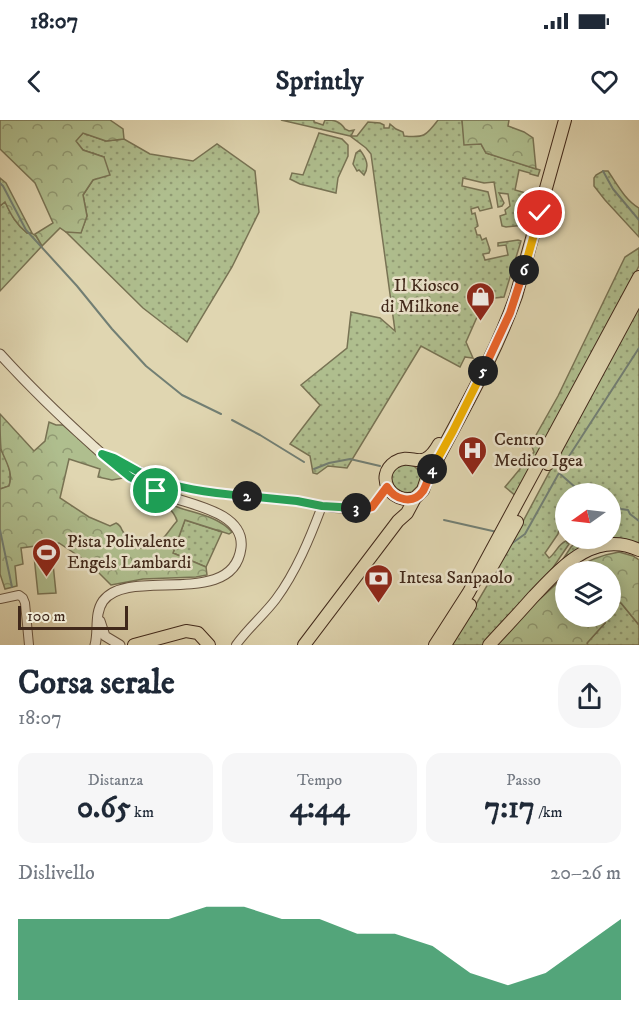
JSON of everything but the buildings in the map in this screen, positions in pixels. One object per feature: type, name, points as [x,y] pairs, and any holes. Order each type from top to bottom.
[{"type":"main road","points":[[415,498],[406,500],[393,495],[387,487],[386,474],[393,464],[405,459],[427,458],[433,453],[453,416],[513,285],[558,120]]},
{"type":"main road","points":[[304,645],[398,521],[410,509],[415,498],[423,490],[459,420],[510,313],[565,120]]},
{"type":"main road","points":[[435,645],[469,592],[639,277]]},
{"type":"main road","points":[[445,645],[498,556],[639,295]]},
{"type":"main road","points":[[412,460],[423,468],[426,481]]},
{"type":"main road","points":[[398,498],[398,521]]},
{"type":"main road","points":[[489,645],[550,579],[578,555],[587,550],[611,544],[620,544],[639,550]]},
{"type":"main road","points":[[134,645],[186,631],[198,633],[208,644]]},
{"type":"street","points":[[0,354],[44,401],[125,473],[148,487],[226,518],[233,523],[241,536],[242,546],[237,562],[234,568],[226,574],[187,584],[132,587],[122,589],[105,598],[100,606],[96,622],[95,645]]},
{"type":"street","points":[[102,454],[162,482],[188,489],[322,506],[368,508],[374,505],[387,487]]},
{"type":"street","points":[[236,645],[283,590],[322,506]]},
{"type":"street","points":[[0,599],[16,596],[23,598],[30,645]]},
{"type":"street","points":[[98,615],[105,636],[120,645]]},
{"type":"green space","points":[[0,120],[110,120],[123,129],[124,139],[106,141],[83,133],[76,141],[83,150],[104,157],[110,175],[93,180],[83,195],[87,216],[81,233],[66,232],[60,228],[42,246],[35,234],[53,223],[35,183],[0,149]]},
{"type":"green space","points":[[281,120],[314,120],[323,125],[325,120],[334,121],[349,131],[354,130],[351,136],[357,136],[368,122],[380,123],[384,125],[384,128],[389,128],[390,124],[403,132],[404,136],[416,137],[427,133],[438,120],[462,120],[465,144],[481,144],[486,153],[540,170],[538,176],[519,170],[515,190],[533,195],[525,225],[506,227],[502,226],[500,216],[506,214],[505,210],[510,206],[508,194],[499,193],[504,203],[498,207],[494,182],[484,183],[463,178],[462,186],[488,192],[492,208],[480,211],[478,207],[471,209],[472,214],[475,213],[478,226],[475,228],[477,235],[480,235],[482,240],[486,238],[490,250],[489,253],[483,254],[485,260],[508,255],[506,245],[498,246],[498,243],[521,241],[504,297],[485,299],[466,342],[473,358],[465,357],[460,367],[421,346],[347,468],[328,466],[317,474],[313,473],[310,456],[290,444],[320,405],[301,385],[347,348],[351,312],[380,318],[395,331],[371,154],[350,136]]},
{"type":"green space","points":[[462,120],[509,120],[508,126],[533,138],[536,169],[486,153],[481,144],[464,145]]},
{"type":"green space","points":[[83,133],[106,141],[124,139],[150,154],[193,161],[217,144],[255,171],[259,212],[232,267],[187,342],[143,308],[66,232],[81,232],[87,216],[83,195],[104,157],[83,150],[75,141]]},
{"type":"green space","points":[[319,133],[342,139],[348,145],[348,156],[338,178],[336,193],[300,184],[290,179],[292,173],[303,175]]},
{"type":"green space","points":[[360,150],[367,168],[364,175],[359,170],[357,171],[353,164],[356,153]]},
{"type":"green space","points":[[603,171],[608,171],[625,196],[639,208],[639,237],[594,186],[594,178]]},
{"type":"green space","points":[[0,178],[6,183],[32,233],[27,233],[20,226],[5,202],[0,206]]},
{"type":"green space","points":[[5,201],[17,222],[27,233],[35,235],[42,246],[0,291],[0,206]]},
{"type":"green space","points":[[639,248],[639,266],[516,496],[505,487],[534,452],[531,444],[558,396],[625,257]]},
{"type":"green space","points":[[639,304],[639,546],[633,543],[621,546],[621,483],[555,483],[555,538],[545,553],[549,558],[557,549],[566,549],[558,561],[555,561],[546,578],[484,645],[452,645],[504,557]]},
{"type":"green space","points":[[0,414],[34,451],[45,441],[49,422],[63,425],[123,478],[112,480],[98,477],[100,469],[69,459],[60,498],[89,517],[110,526],[117,523],[132,546],[148,548],[158,544],[177,521],[175,515],[167,507],[140,495],[139,490],[175,506],[215,519],[227,527],[232,532],[229,534],[185,520],[173,553],[206,567],[207,575],[143,579],[111,585],[89,563],[59,543],[21,548],[23,564],[15,566],[17,586],[5,589],[0,574],[0,489],[9,486],[10,476],[1,449]]},
{"type":"green space","points":[[0,448],[7,461],[10,476],[9,486],[0,489]]},
{"type":"green space","points":[[406,464],[416,469],[421,479],[416,489],[406,494],[396,489],[391,479],[396,469]]},
{"type":"green space","points":[[185,520],[222,532],[206,567],[173,553]]},
{"type":"green space","points":[[570,549],[610,549],[565,561],[562,561]]},
{"type":"green space","points":[[619,552],[639,560],[639,625],[621,603],[621,561],[589,561]]},
{"type":"green space","points":[[52,554],[56,593],[38,594],[34,556]]},
{"type":"green space","points":[[555,585],[555,627],[601,627],[587,643],[588,645],[494,645],[506,630]]},
{"type":"green space","points":[[621,603],[639,625],[639,645],[588,645],[587,643],[601,627],[621,627]]},
{"type":"waterway","points":[[603,171],[613,189],[639,220]]},
{"type":"waterway","points":[[0,183],[26,230],[146,366],[182,395],[221,414]]},
{"type":"waterway","points":[[511,544],[525,534],[564,464],[639,348]]},
{"type":"waterway","points":[[232,420],[304,462]]},
{"type":"waterway","points":[[314,469],[350,459],[380,466]]},
{"type":"waterway","points":[[559,473],[570,483]]},
{"type":"waterway","points":[[621,509],[628,510],[639,521]]},
{"type":"waterway","points":[[444,520],[497,532]]},
{"type":"waterway","points":[[0,530],[12,587]]},
{"type":"place","name":"Il Kiosco di Milkone","points":[[480,322]]},
{"type":"place","name":"Centro Medico Igea","points":[[473,476]]},
{"type":"place","name":"Pista Polivalente Engels Lambardi","points":[[46,578]]},
{"type":"place","name":"Intesa Sanpaolo","points":[[378,604]]},
{"type":"route","points":[[156,491],[130,477],[102,454],[162,482],[198,491],[364,509],[374,505],[387,487],[398,498],[406,500],[415,498],[423,490],[506,322],[516,296],[540,213]]}]
